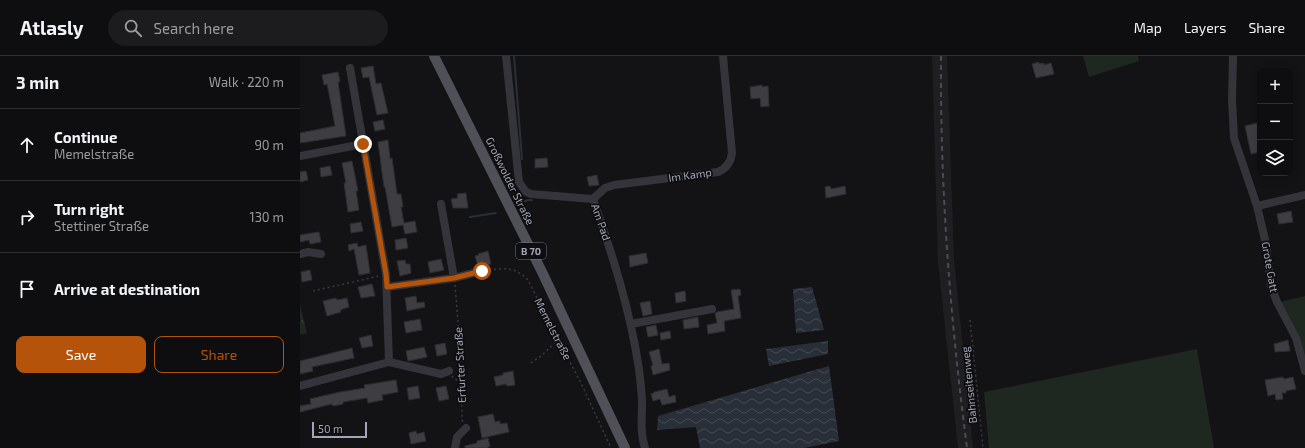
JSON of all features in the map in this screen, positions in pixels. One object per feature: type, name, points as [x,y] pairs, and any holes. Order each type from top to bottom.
[{"type":"main road","name":"Großwolder Straße","points":[[434,56],[543,274],[625,448]]},
{"type":"street","name":"Am Pad","points":[[506,56],[518,182],[526,192],[531,194],[593,199],[621,281],[631,324],[641,386],[641,432],[645,448]]},
{"type":"street","name":"Im Kamp","points":[[593,199],[605,188],[614,185],[718,172],[726,167],[730,162],[732,153],[723,56]]},
{"type":"street","name":"Grote Gatt","points":[[1233,56],[1232,100],[1233,129],[1236,147],[1256,206],[1266,244],[1271,286],[1277,302],[1296,338],[1305,371]]},
{"type":"street","points":[[350,68],[386,274],[389,362]]},
{"type":"street","points":[[300,156],[363,144]]},
{"type":"street","points":[[1256,206],[1305,195]]},
{"type":"street","points":[[441,204],[454,278]]},
{"type":"street","points":[[300,254],[308,252],[321,254]]},
{"type":"street","points":[[387,287],[454,278],[482,271]]},
{"type":"street","points":[[631,324],[712,309]]},
{"type":"street","points":[[300,386],[389,362],[440,374],[449,372]]},
{"type":"street","points":[[455,448],[457,437],[466,428]]},
{"type":"path","name":"Memelstraße","points":[[482,271],[504,268],[520,272],[528,280],[581,383],[611,448]]},
{"type":"path","points":[[313,291],[386,274]]},
{"type":"path","name":"Erfurter Straße","points":[[454,278],[461,359],[462,420],[466,428]]},
{"type":"path","name":"Bahnseitenweg","points":[[970,320],[983,448]]},
{"type":"path","points":[[531,363],[558,340]]},
{"type":"shaded area","points":[[932,56],[947,56],[954,259],[973,448],[958,448],[938,262]]},
{"type":"green space","points":[[1083,56],[1138,56],[1139,61],[1089,77]]},
{"type":"green space","points":[[1305,296],[1305,362],[1279,302]]},
{"type":"green space","points":[[300,305],[307,333],[300,335]]},
{"type":"green space","points":[[1197,349],[1214,448],[989,448],[984,392]]},
{"type":"water","points":[[812,287],[824,330],[796,333],[793,289]]},
{"type":"water","points":[[828,341],[828,354],[769,366],[766,349]]},
{"type":"water","points":[[829,366],[839,441],[804,448],[700,448],[696,427],[657,430],[658,416]]},
{"type":"building","points":[[1039,62],[1039,64],[1044,63],[1044,65],[1051,63],[1054,74],[1036,78],[1032,64]]},
{"type":"building","points":[[373,66],[376,84],[381,83],[388,113],[377,115],[369,77],[363,78],[361,68]]},
{"type":"building","points":[[338,72],[340,81],[338,82],[346,136],[300,143],[300,133],[335,126],[327,84],[324,85],[322,75]]},
{"type":"building","points":[[762,85],[762,87],[768,86],[769,106],[761,107],[760,98],[751,99],[750,87]]},
{"type":"building","points":[[383,120],[385,129],[375,131],[373,122]]},
{"type":"building","points":[[1257,123],[1257,153],[1251,154],[1245,126]]},
{"type":"building","points":[[388,140],[397,194],[401,194],[403,207],[401,207],[404,223],[415,221],[417,232],[405,234],[403,225],[392,227],[384,187],[378,142]]},
{"type":"building","points":[[547,158],[548,167],[535,168],[535,159]]},
{"type":"building","points":[[352,161],[358,191],[356,191],[359,210],[348,212],[344,183],[346,183],[342,163]]},
{"type":"building","points":[[330,166],[332,175],[321,177],[320,168]]},
{"type":"building","points":[[306,171],[308,180],[300,182],[300,172]]},
{"type":"building","points":[[597,175],[599,185],[589,186],[587,177]]},
{"type":"building","points":[[830,186],[831,189],[845,186],[846,194],[826,198],[825,187]]},
{"type":"building","points":[[466,193],[468,208],[453,208],[451,199],[458,198],[457,194]]},
{"type":"building","points":[[1291,211],[1293,222],[1279,224],[1277,214]]},
{"type":"building","points":[[361,222],[363,231],[351,233],[350,224]]},
{"type":"building","points":[[319,232],[321,242],[310,244],[309,240],[300,242],[300,235]]},
{"type":"building","points":[[406,238],[408,248],[396,250],[395,240]]},
{"type":"building","points":[[357,243],[358,247],[366,245],[370,273],[359,275],[354,249],[349,251],[348,245]]},
{"type":"building","points":[[488,251],[491,264],[478,266],[475,256]]},
{"type":"building","points":[[646,253],[648,263],[630,267],[629,256]]},
{"type":"building","points":[[441,259],[444,270],[430,273],[428,262]]},
{"type":"building","points":[[405,260],[406,264],[410,264],[411,273],[400,276],[397,261]]},
{"type":"building","points":[[310,270],[312,280],[302,282],[301,272]]},
{"type":"building","points":[[372,284],[375,296],[361,298],[358,287]]},
{"type":"building","points":[[740,289],[741,295],[738,296],[741,318],[724,321],[725,331],[708,334],[707,325],[717,323],[715,313],[734,309],[731,290]]},
{"type":"building","points":[[685,291],[686,301],[676,303],[675,293]]},
{"type":"building","points":[[416,296],[417,303],[424,302],[425,307],[407,311],[405,298]]},
{"type":"building","points":[[336,298],[337,300],[347,298],[349,307],[340,310],[341,312],[327,316],[323,301]]},
{"type":"building","points":[[650,301],[652,314],[643,316],[640,303]]},
{"type":"building","points":[[698,317],[699,327],[684,329],[683,320]]},
{"type":"building","points":[[420,319],[422,330],[406,333],[404,322]]},
{"type":"building","points":[[656,325],[658,335],[648,337],[646,327]]},
{"type":"building","points":[[670,331],[671,338],[661,340],[660,333]]},
{"type":"building","points":[[371,335],[373,346],[362,348],[359,338]]},
{"type":"building","points":[[1288,340],[1290,351],[1275,352],[1274,344]]},
{"type":"building","points":[[445,343],[447,354],[437,356],[435,345]]},
{"type":"building","points":[[424,347],[427,357],[408,361],[406,351]]},
{"type":"building","points":[[352,348],[354,358],[312,367],[313,371],[300,374],[300,361]]},
{"type":"building","points":[[659,349],[662,364],[669,363],[670,370],[653,375],[651,366],[653,365],[649,352]]},
{"type":"building","points":[[513,371],[515,385],[507,386],[506,384],[496,386],[494,377]]},
{"type":"building","points":[[1283,377],[1284,379],[1293,377],[1296,389],[1282,393],[1283,399],[1276,400],[1275,394],[1268,396],[1265,380]]},
{"type":"building","points":[[396,380],[398,392],[382,395],[383,400],[368,403],[367,398],[343,402],[343,404],[333,406],[332,404],[300,412],[300,406],[311,404],[310,399],[365,388],[364,385]]},
{"type":"building","points":[[418,386],[420,398],[409,400],[407,388]]},
{"type":"building","points":[[446,386],[449,399],[439,401],[436,388]]},
{"type":"building","points":[[667,389],[669,397],[675,395],[676,402],[662,405],[660,399],[653,401],[651,394]]},
{"type":"building","points":[[493,414],[495,422],[500,421],[500,424],[507,423],[509,432],[482,438],[478,417]]},
{"type":"building","points":[[416,431],[417,434],[424,432],[426,441],[411,444],[409,433]]},
{"type":"building","points":[[488,438],[490,446],[487,448],[465,448],[465,446]]},
{"type":"waterway","points":[[514,56],[522,159]]},
{"type":"waterway","points":[[520,203],[532,200]]},
{"type":"waterway","points":[[470,217],[496,213]]},
{"type":"railway","points":[[941,56],[942,154],[947,252],[967,448]]},
{"type":"route","points":[[363,144],[387,287],[454,278],[482,271]]}]
